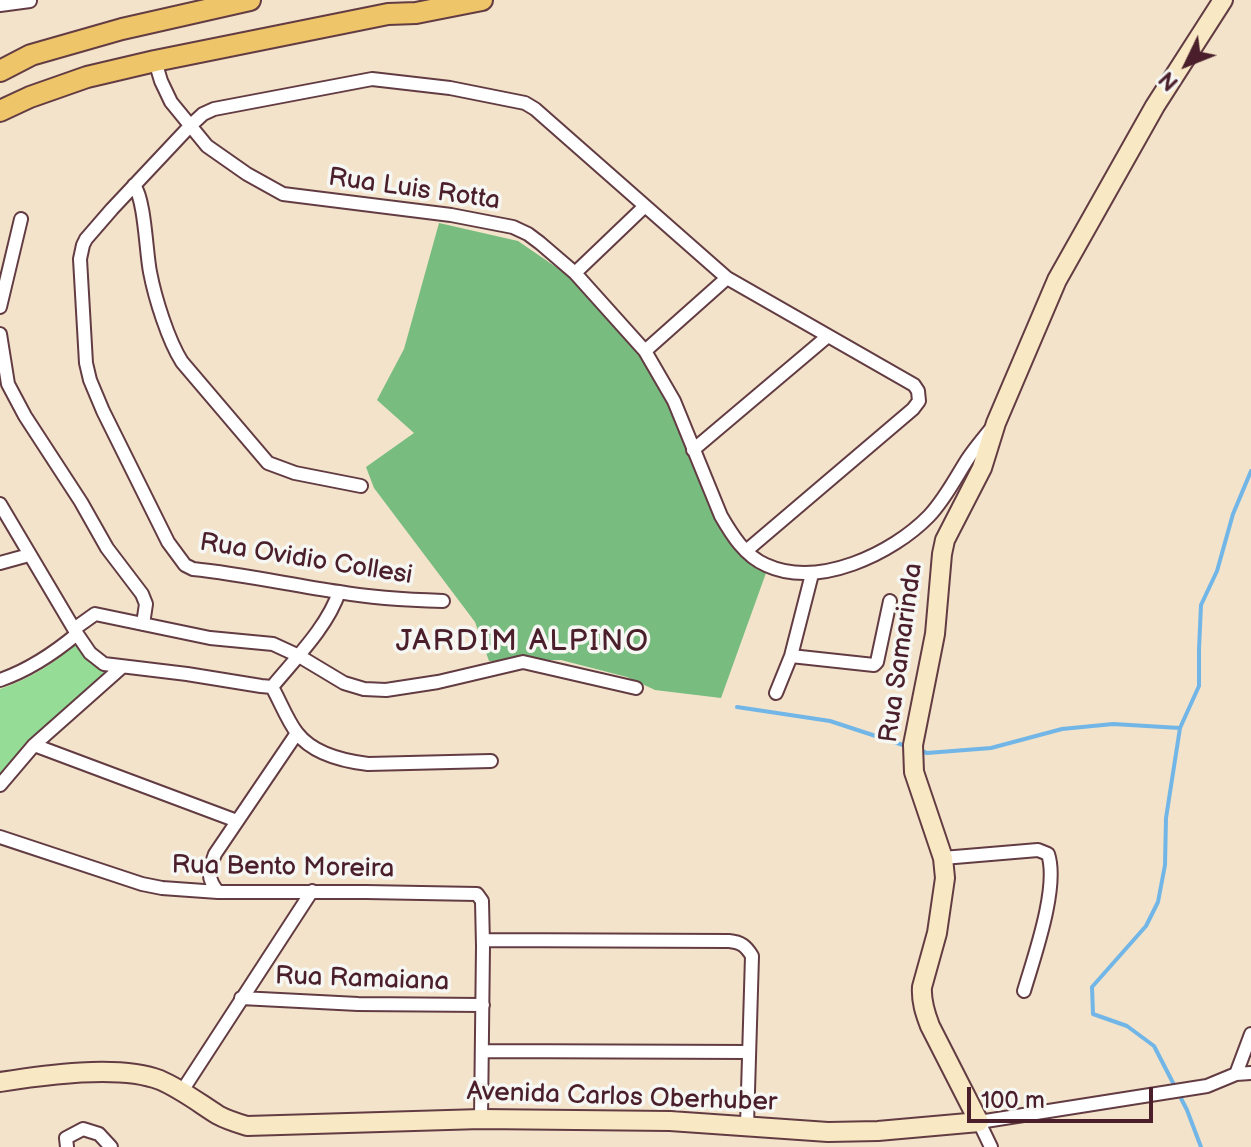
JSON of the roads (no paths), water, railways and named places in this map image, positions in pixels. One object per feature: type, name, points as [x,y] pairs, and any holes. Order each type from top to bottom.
[{"type":"main road","points":[[0,71],[31,55],[122,29],[250,0]]},
{"type":"main road","points":[[395,0],[416,13]]},
{"type":"main road","points":[[0,111],[87,77],[155,61],[388,14],[416,13],[482,0]]},
{"type":"main road","name":"Rua Samarinda","points":[[979,1122],[930,1026],[921,996],[937,933],[945,878],[943,858],[916,780],[913,745],[935,634],[945,540],[982,468],[1015,374],[1057,280],[1155,106],[1223,0]]},
{"type":"main road","name":"Avenida Carlos Oberhuber","points":[[0,1082],[43,1076],[122,1072],[158,1079],[219,1115],[247,1126],[481,1119],[670,1121],[828,1132],[979,1122]]},
{"type":"street","points":[[0,5],[30,1]]},
{"type":"street","points":[[0,62],[31,55]]},
{"type":"street","name":"Rua Luis Rotta","points":[[155,61],[171,102],[207,146],[283,194],[451,215],[513,227],[540,243],[575,273],[645,351],[674,401],[721,516],[746,551]]},
{"type":"street","name":"Rua Ovidio Collesi","points":[[443,601],[339,592],[193,569],[185,565],[168,542],[103,411],[86,363],[80,259],[83,245],[134,185],[203,114],[214,109],[372,79],[450,88],[525,103],[727,278],[912,383],[918,391],[919,401],[913,409],[746,551]]},
{"type":"street","points":[[134,185],[140,195],[145,243],[156,297],[182,362],[268,463],[295,473],[361,486]]},
{"type":"street","points":[[575,273],[644,207]]},
{"type":"street","points":[[0,307],[21,219]]},
{"type":"street","points":[[645,351],[727,278]]},
{"type":"street","points":[[0,334],[8,384],[102,541],[142,594],[146,604],[143,624]]},
{"type":"street","points":[[693,450],[828,336]]},
{"type":"street","points":[[746,551],[765,565],[787,572],[812,574],[838,568],[884,550],[927,518],[945,498],[969,457],[996,423]]},
{"type":"street","points":[[0,504],[75,632],[90,653],[104,664],[272,687]]},
{"type":"street","points":[[0,563],[29,555]]},
{"type":"street","points":[[776,693],[791,656],[812,574]]},
{"type":"street","points":[[272,687],[334,608],[339,592]]},
{"type":"street","points":[[791,656],[874,665],[885,634],[890,601]]},
{"type":"street","points":[[0,680],[40,662],[95,614],[210,638],[273,644],[344,683],[364,689],[386,690],[438,682],[523,662],[636,688]]},
{"type":"street","points":[[0,785],[34,745],[122,667]]},
{"type":"street","points":[[272,687],[297,733],[310,745],[329,755],[368,764],[491,761]]},
{"type":"street","points":[[218,892],[211,883],[209,871],[215,854],[297,733]]},
{"type":"street","points":[[34,745],[237,821]]},
{"type":"street","name":"Rua Bento Moreira","points":[[0,837],[162,888],[218,892],[312,891],[480,896],[483,940],[481,1119]]},
{"type":"street","points":[[943,858],[1038,850],[1048,854],[1050,888],[1024,991]]},
{"type":"street","points":[[182,1091],[312,891]]},
{"type":"street","points":[[483,940],[737,941],[747,947],[752,956],[747,1125]]},
{"type":"street","name":"Rua Ramaiana","points":[[241,998],[358,1004],[483,1005]]},
{"type":"street","points":[[1236,1074],[1251,1034]]},
{"type":"street","points":[[482,1051],[749,1052]]},
{"type":"street","name":"Avenida Carlos Oberhuber","points":[[979,1122],[1207,1086],[1236,1074],[1251,1073]]},
{"type":"street","points":[[979,1122],[991,1147]]},
{"type":"street","points":[[67,1147],[66,1138],[83,1129],[99,1134],[111,1147]]},
{"type":"waterway","points":[[1201,1147],[1187,1110],[1154,1046],[1127,1026],[1093,1014],[1092,987],[1146,926],[1158,902],[1165,865],[1166,818],[1180,728],[1199,686],[1201,605],[1217,571],[1233,514],[1251,471]]},
{"type":"waterway","points":[[737,707],[830,721],[906,746]]},
{"type":"waterway","points":[[918,750],[927,753],[991,748],[1062,729],[1113,724],[1180,728]]},
{"type":"district","name":"JARDIM ALPINO","points":[[523,642]]}]
